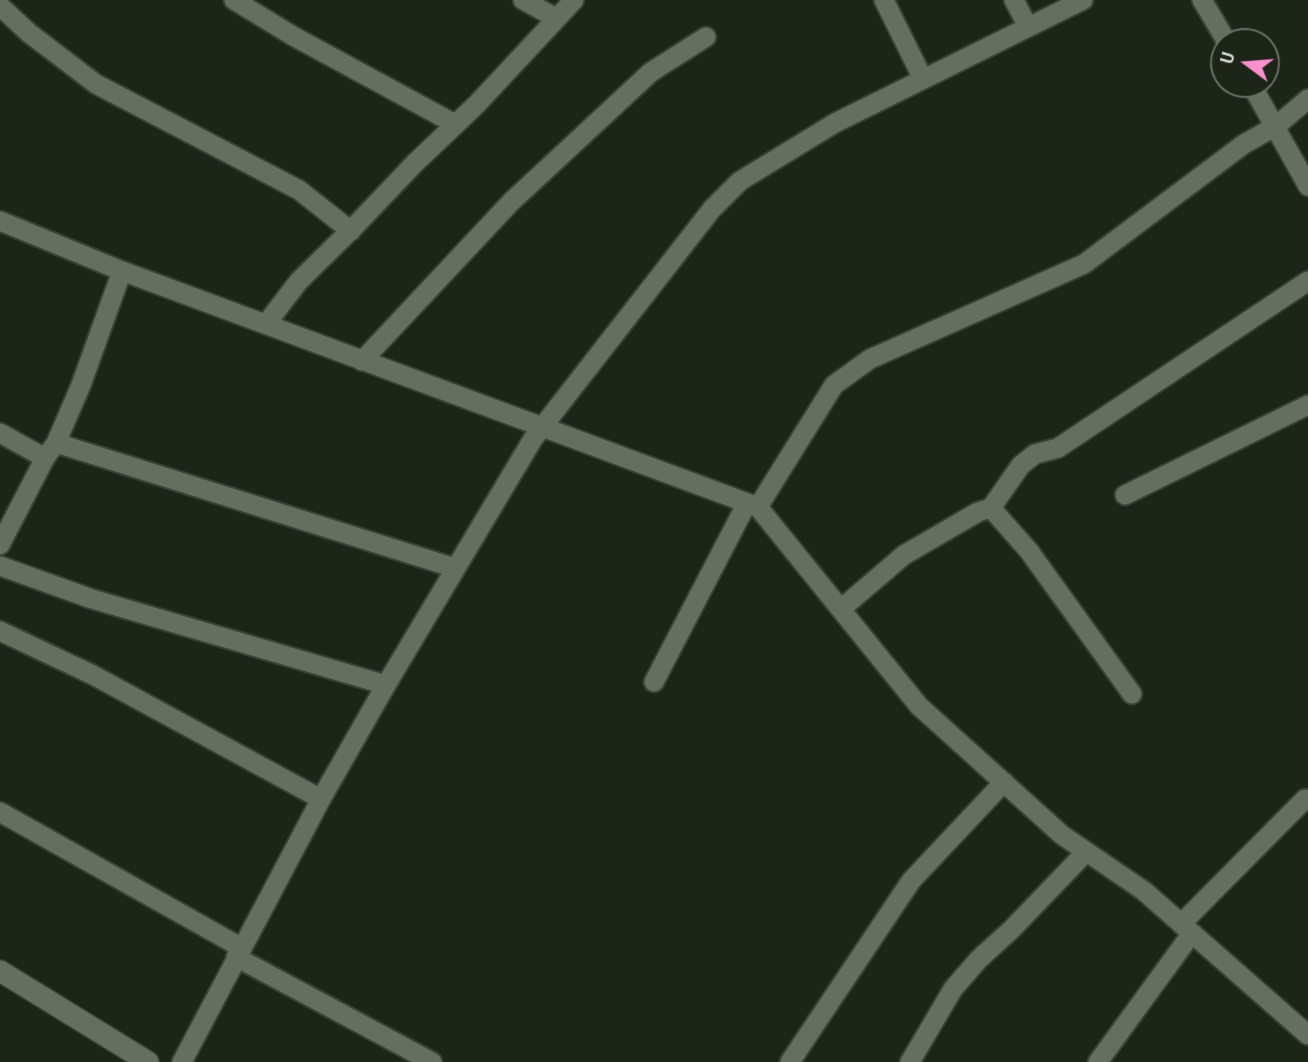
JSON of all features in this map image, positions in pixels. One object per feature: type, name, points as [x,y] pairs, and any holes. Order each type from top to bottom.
[{"type":"street","points":[[234,0],[293,36],[455,124]]},
{"type":"street","points":[[523,0],[556,18]]},
{"type":"street","points":[[266,324],[299,281],[477,104],[574,0]]},
{"type":"street","points":[[884,0],[923,79]]},
{"type":"street","points":[[1014,0],[1028,27]]},
{"type":"street","points":[[182,1062],[321,799],[455,568],[541,429],[712,209],[740,181],[835,123],[1083,0]]},
{"type":"street","points":[[1202,0],[1219,28]]},
{"type":"street","points":[[0,6],[29,33],[96,84],[299,190],[351,231]]},
{"type":"street","points":[[362,360],[511,202],[651,72],[706,37]]},
{"type":"street","points":[[1259,98],[1308,186]]},
{"type":"street","points":[[654,682],[752,505],[834,385],[870,359],[1084,264],[1244,144],[1276,126],[1308,99]]},
{"type":"street","points":[[0,221],[122,271],[541,429],[752,505],[919,706],[1062,835],[1144,891],[1308,1035]]},
{"type":"street","points":[[0,545],[50,451],[81,385],[122,271]]},
{"type":"street","points":[[841,609],[904,555],[978,512],[991,508],[1021,465],[1035,454],[1058,448],[1308,281]]},
{"type":"street","points":[[1125,495],[1308,405]]},
{"type":"street","points":[[0,433],[50,451],[455,568]]},
{"type":"street","points":[[991,508],[1028,551],[1132,694]]},
{"type":"street","points":[[0,566],[92,599],[386,685]]},
{"type":"street","points":[[0,631],[93,675],[321,799]]},
{"type":"street","points":[[790,1062],[911,881],[1004,782]]},
{"type":"street","points":[[1098,1062],[1186,928],[1304,799]]},
{"type":"street","points":[[0,812],[239,953],[432,1062]]},
{"type":"street","points":[[910,1062],[953,989],[1086,852]]},
{"type":"street","points":[[0,971],[148,1062]]}]
